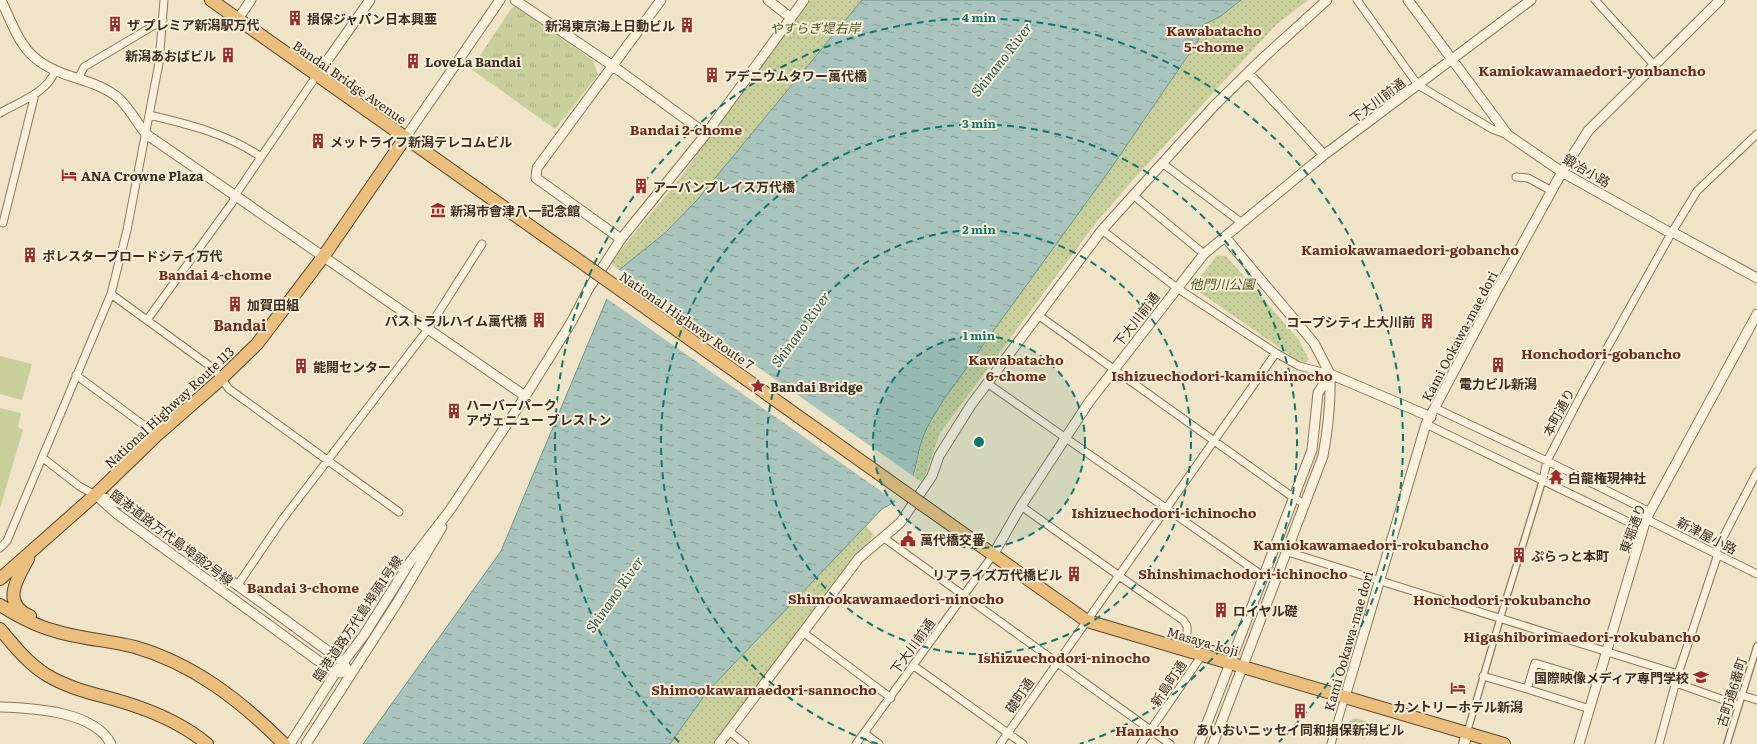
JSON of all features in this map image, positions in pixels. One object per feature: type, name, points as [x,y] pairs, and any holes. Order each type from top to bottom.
[{"type":"highway","name":"Bandai Bridge Avenue","points":[[211,0],[591,270]]},
{"type":"highway","name":"National Highway Route 113","points":[[1,574],[33,551],[95,495],[157,435],[221,379],[257,344],[323,257],[405,138]]},
{"type":"highway","name":"National Highway Route 7","points":[[591,270],[923,505]]},
{"type":"highway","name":"Masaya-koji","points":[[923,505],[1086,621],[1345,697],[1465,738],[1504,744]]},
{"type":"highway","points":[[33,551],[16,581],[13,593],[14,599],[27,614],[42,620],[51,630]]},
{"type":"highway","points":[[0,605],[23,618],[51,630],[136,648],[163,657],[211,682],[251,712],[284,744]]},
{"type":"highway","points":[[0,629],[30,663]]},
{"type":"highway","points":[[0,638],[45,674],[77,690],[150,711],[183,727],[207,744]]},
{"type":"street","points":[[1,0],[20,42],[35,59],[55,71],[104,88],[116,96],[146,134],[525,396]]},
{"type":"street","points":[[0,548],[7,541],[111,294],[127,230],[159,63],[164,0]]},
{"type":"street","points":[[238,19],[251,0]]},
{"type":"street","points":[[147,320],[235,196],[370,0]]},
{"type":"street","points":[[405,138],[500,0]]},
{"type":"street","points":[[515,0],[613,66],[706,134]]},
{"type":"street","points":[[621,239],[536,178],[537,168],[587,98],[613,66],[661,0]]},
{"type":"street","points":[[768,0],[790,18]]},
{"type":"street","name":"臨港道路万代島埠頭1号線","points":[[290,744],[336,672],[364,634],[410,562],[450,510],[525,396],[572,321],[588,288],[621,239],[706,134],[804,0]]},
{"type":"street","points":[[719,744],[860,558],[900,523],[932,476],[939,456],[971,405],[1102,230],[1162,163],[1248,72],[1327,0]]},
{"type":"street","points":[[1358,0],[1418,86],[1492,129],[1508,135]]},
{"type":"street","name":"鍛冶小路","points":[[1408,0],[1508,135],[1562,172],[1668,231],[1757,278]]},
{"type":"street","points":[[1595,0],[1654,65]]},
{"type":"street","name":"Kami Ookawa-mae dori","points":[[1331,744],[1429,420],[1435,408],[1562,172],[1588,131],[1720,0]]},
{"type":"street","name":"下大川前通","points":[[856,744],[891,698],[993,555],[1021,506],[1064,437],[1113,369],[1204,254],[1324,156],[1528,1]]},
{"type":"street","points":[[78,79],[84,68],[163,20]]},
{"type":"street","points":[[0,113],[44,88],[51,81],[55,71]]},
{"type":"street","points":[[1248,72],[1324,156]]},
{"type":"street","points":[[3,223],[35,94]]},
{"type":"street","points":[[149,115],[181,123],[229,139],[261,157]]},
{"type":"street","name":"本町通り","points":[[1465,738],[1543,479],[1547,460],[1582,393],[1672,232],[1698,191],[1757,134]]},
{"type":"street","points":[[1162,163],[1242,223]]},
{"type":"street","points":[[1516,177],[1528,178],[1552,191]]},
{"type":"street","points":[[1133,195],[1204,254]]},
{"type":"street","points":[[1102,230],[1177,288],[1298,366],[1330,374],[1429,420],[1643,529]]},
{"type":"street","points":[[1213,744],[1288,552],[1323,456],[1328,432],[1331,395],[1330,374],[1314,343],[1225,237]]},
{"type":"street","points":[[237,586],[282,520],[428,329],[482,244]]},
{"type":"street","points":[[111,294],[214,369],[229,389],[400,512]]},
{"type":"street","name":"東堀通り","points":[[1579,744],[1648,516],[1757,314]]},
{"type":"street","points":[[1038,315],[1294,498],[1306,504]]},
{"type":"street","name":"礎町通","points":[[1000,744],[1276,353]]},
{"type":"street","points":[[1199,744],[1312,450],[1318,393],[1330,374]]},
{"type":"street","points":[[76,375],[157,435]]},
{"type":"street","points":[[987,383],[1263,576]]},
{"type":"street","name":"新津屋小路","points":[[1435,408],[1547,460],[1716,554],[1757,574]]},
{"type":"street","points":[[43,458],[79,486],[95,495]]},
{"type":"street","points":[[1659,744],[1678,674],[1716,554],[1757,472]]},
{"type":"street","name":"臨港道路万代島埠頭2号線","points":[[95,495],[126,505],[343,662],[350,674]]},
{"type":"street","name":"臨港道路万代島埠頭2号線","points":[[95,495],[117,514],[336,672],[350,674]]},
{"type":"street","points":[[1021,506],[1118,576],[1183,620],[1186,626],[1187,651]]},
{"type":"street","name":"臨港道路万代島埠頭1号線","points":[[306,744],[423,560],[450,510]]},
{"type":"street","points":[[884,538],[1170,744]]},
{"type":"street","points":[[1288,552],[1678,674]]},
{"type":"street","points":[[804,633],[891,698]]},
{"type":"street","name":"古町通6番町","points":[[1727,744],[1757,646]]},
{"type":"street","name":"新島町通","points":[[1141,744],[1202,655]]},
{"type":"street","points":[[1527,689],[1535,662],[1598,682]]},
{"type":"street","points":[[914,666],[1023,744]]},
{"type":"street","points":[[1483,676],[1590,709]]},
{"type":"street","points":[[1676,683],[1738,705]]},
{"type":"street","points":[[1741,695],[1757,700]]},
{"type":"street","points":[[0,707],[32,709],[70,716],[87,721],[98,728],[111,744]]},
{"type":"street","points":[[729,731],[745,744]]},
{"type":"street","points":[[864,733],[879,744]]},
{"type":"green space","name":"やすらぎ堤右岸","points":[[811,0],[862,0],[697,200],[665,233],[619,270],[610,263],[678,181],[759,67]]},
{"type":"green space","points":[[1241,0],[1308,0],[1276,25],[1131,182],[1095,224],[940,433],[923,482],[914,478],[923,437],[944,399],[1171,81],[1198,41],[1203,25],[1221,16]]},
{"type":"green space","points":[[515,6],[593,60],[598,75],[555,129],[471,69],[511,9]]},
{"type":"green space","name":"他門川公園","points":[[1217,255],[1226,256],[1299,340],[1309,360],[1304,363],[1290,355],[1195,289],[1195,284]]},
{"type":"green space","points":[[0,356],[32,364],[22,400],[0,394]]},
{"type":"green space","points":[[0,408],[21,413],[18,427],[23,430],[0,508]]},
{"type":"green space","points":[[866,526],[874,535],[825,596],[713,744],[670,744],[707,692]]},
{"type":"green space","points":[[1355,718],[1369,722],[1365,739],[1345,734],[1349,721]]},
{"type":"water","name":"Shinano River","points":[[862,0],[1241,0],[1221,16],[1203,25],[1198,41],[1107,174],[944,399],[925,432],[912,478],[902,495],[882,509],[707,692],[670,744],[363,744],[501,551],[619,270],[665,233],[697,200]]},
{"type":"pier","name":"Bandai Bridge","points":[[618,269],[916,478],[898,503],[606,298]]},
{"type":"place","name":"損保ジャパン日本興亜","points":[[295,18]]},
{"type":"place","name":"ザ プレミア新潟駅万代","points":[[115,24]]},
{"type":"place","name":"新潟東京海上日動ビル","points":[[687,25]]},
{"type":"place","name":"新潟あおばビル","points":[[228,55]]},
{"type":"place","name":"LoveLa Bandai","points":[[413,61]]},
{"type":"place","name":"アデニウムタワー萬代橋","points":[[712,75]]},
{"type":"place","name":"メットライフ新潟テレコムビル","points":[[318,141]]},
{"type":"place","name":"ANA Crowne Plaza","points":[[69,175]]},
{"type":"place","name":"アーバンプレイス万代橋","points":[[641,186]]},
{"type":"place","name":"新潟市會津八一記念館","points":[[438,210]]},
{"type":"place","name":"ポレスターブロードシティ万代","points":[[30,255]]},
{"type":"place","name":"加賀田組","points":[[235,304]]},
{"type":"place","name":"パストラルハイム萬代橋","points":[[539,320]]},
{"type":"place","name":"コープシティ上大川前","points":[[1427,321]]},
{"type":"place","name":"電力ビル新潟","points":[[1498,365]]},
{"type":"place","name":"能開センター","points":[[301,366]]},
{"type":"place","name":"Bandai Bridge","points":[[758,386]]},
{"type":"place","name":"ハーバーパーク アヴェニュー ブレストン","points":[[454,411]]},
{"type":"place","name":"白龍権現神社","points":[[1556,477]]},
{"type":"place","name":"萬代橋交番","points":[[908,539]]},
{"type":"place","name":"ぷらっと本町","points":[[1519,555]]},
{"type":"place","name":"リアライズ万代橋ビル","points":[[1074,574]]},
{"type":"place","name":"ロイヤル礎","points":[[1221,610]]},
{"type":"place","name":"国際映像メディア専門学校","points":[[1701,677]]},
{"type":"place","name":"カントリーホテル新潟","points":[[1458,688]]},
{"type":"place","name":"あいおいニッセイ同和損保新潟ビル","points":[[1300,711]]},
{"type":"district","name":"Kawabatacho 5-chome","points":[[1214,38]]},
{"type":"district","name":"Kamiokawamaedori-yonbancho","points":[[1592,70]]},
{"type":"district","name":"Bandai 2-chome","points":[[686,129]]},
{"type":"district","name":"Kamiokawamaedori-gobancho","points":[[1410,249]]},
{"type":"district","name":"Bandai 4-chome","points":[[215,274]]},
{"type":"district","name":"Bandai","points":[[240,324]]},
{"type":"district","name":"Honchodori-gobancho","points":[[1601,353]]},
{"type":"district","name":"Kawabatacho 6-chome","points":[[1016,368]]},
{"type":"district","name":"Ishizuechodori-kamiichinocho","points":[[1222,375]]},
{"type":"district","name":"Ishizuechodori-ichinocho","points":[[1164,512]]},
{"type":"district","name":"Kamiokawamaedori-rokubancho","points":[[1371,544]]},
{"type":"district","name":"Shinshimachodori-ichinocho","points":[[1243,573]]},
{"type":"district","name":"Bandai 3-chome","points":[[303,587]]},
{"type":"district","name":"Shimookawamaedori-ninocho","points":[[896,598]]},
{"type":"district","name":"Honchodori-rokubancho","points":[[1502,599]]},
{"type":"district","name":"Higashiborimaedori-rokubancho","points":[[1582,636]]},
{"type":"district","name":"Ishizuechodori-ninocho","points":[[1064,657]]},
{"type":"district","name":"Shimookawamaedori-sannocho","points":[[764,689]]},
{"type":"district","name":"Hanacho","points":[[1147,730]]}]
